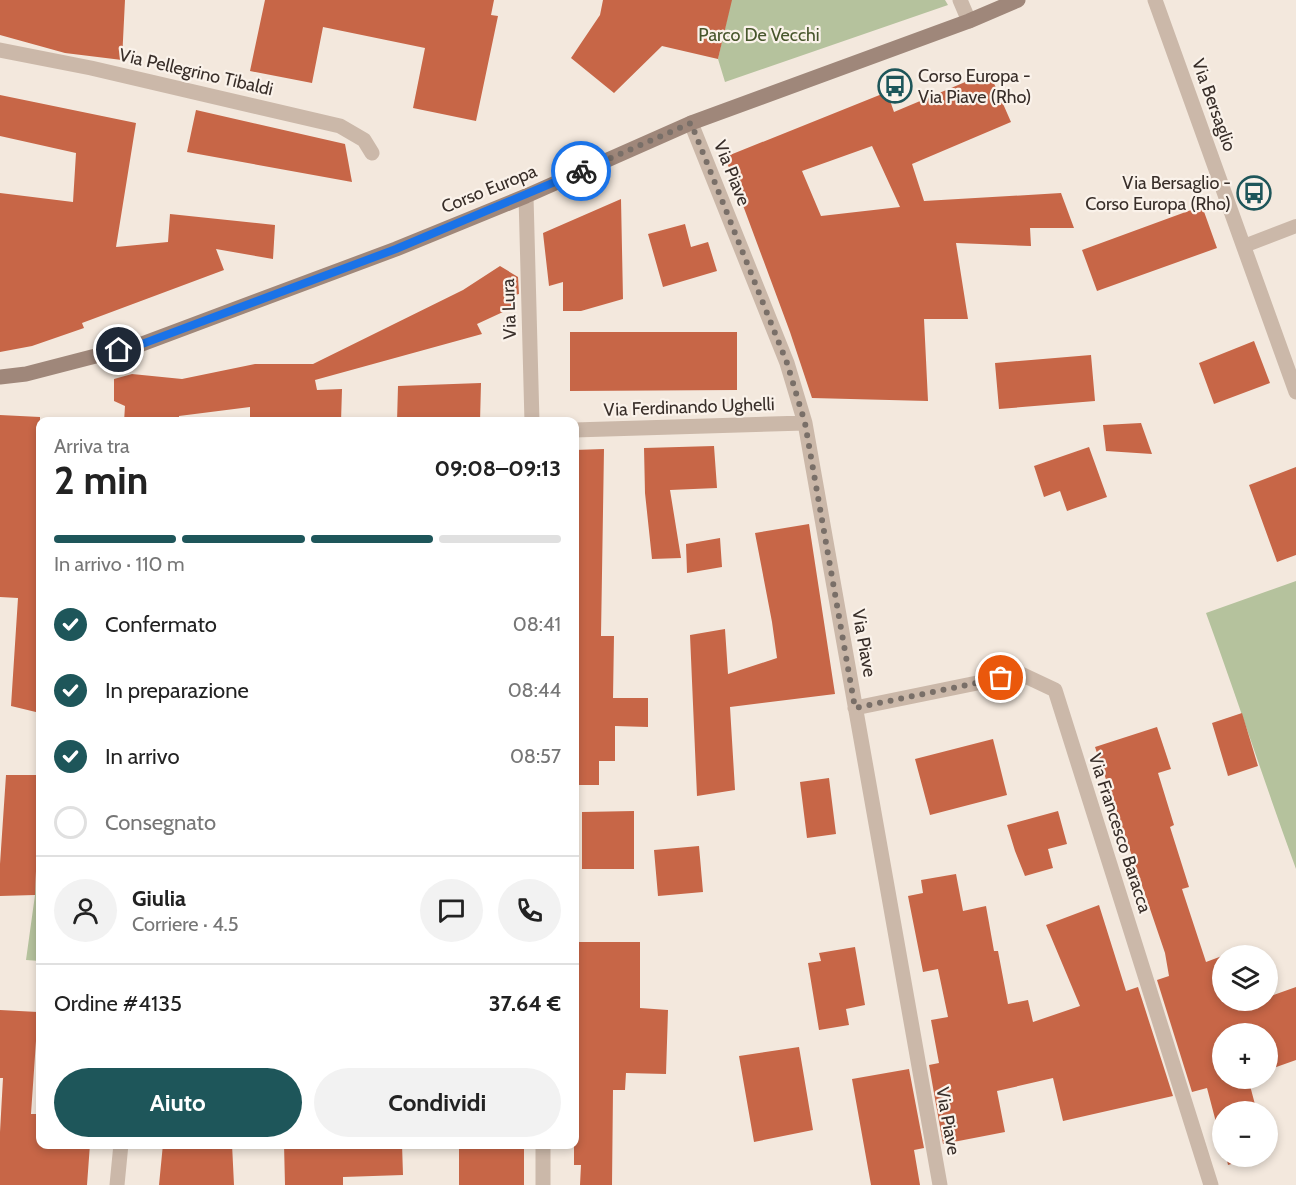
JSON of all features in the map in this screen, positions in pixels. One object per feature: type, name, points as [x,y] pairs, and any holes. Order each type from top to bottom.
[{"type":"main road","name":"Corso Europa","points":[[0,377],[26,374],[142,344],[396,249],[526,196],[691,123],[969,21],[1018,0]]},
{"type":"street","points":[[960,0],[969,21]]},
{"type":"street","name":"Via Bersaglio","points":[[1155,0],[1296,392]]},
{"type":"street","name":"Via Pellegrino Tibaldi","points":[[0,50],[91,68],[340,126],[364,140],[372,153]]},
{"type":"street","name":"Via Piave","points":[[691,123],[787,363],[805,423],[940,1185]]},
{"type":"street","name":"Via Lura","points":[[526,196],[532,417]]},
{"type":"street","name":"Via Ferdinando Ughelli","points":[[579,430],[805,423]]},
{"type":"street","name":"Via Francesco Baracca","points":[[855,708],[1022,674],[1055,690],[1211,1185]]},
{"type":"street","points":[[117,1185],[121,1149]]},
{"type":"street","points":[[543,1149],[543,1185]]},
{"type":"lane","points":[[1244,246],[1296,226]]},
{"type":"green space","name":"Parco De Vecchi","points":[[728,0],[945,0],[948,5],[725,82],[718,59],[731,1]]},
{"type":"green space","points":[[1296,581],[1296,869],[1206,613]]},
{"type":"green space","points":[[36,877],[36,961],[26,960]]},
{"type":"building","points":[[0,0],[125,0],[122,60],[65,53],[0,35]]},
{"type":"building","points":[[265,0],[494,0],[491,15],[498,16],[476,121],[413,108],[425,48],[323,27],[312,83],[250,71]]},
{"type":"building","points":[[603,0],[732,0],[718,59],[662,46],[614,93],[571,58],[600,15]]},
{"type":"building","points":[[989,72],[1011,122],[912,164],[924,201],[1061,193],[1074,228],[1030,228],[1031,246],[956,243],[968,319],[924,319],[928,401],[812,398],[725,157],[887,92],[894,112]],"holes":[[[872,146],[900,207],[821,216],[802,171]]]},
{"type":"building","points":[[0,95],[136,123],[116,247],[168,242],[170,214],[275,225],[273,259],[216,249],[224,270],[82,323],[84,328],[32,346],[0,352],[0,193],[73,202],[76,153],[0,136]]},
{"type":"building","points":[[196,110],[345,144],[352,182],[187,152]]},
{"type":"building","points":[[621,199],[623,299],[581,311],[563,311],[563,282],[549,286],[543,233]]},
{"type":"building","points":[[1202,206],[1217,248],[1097,291],[1082,250]]},
{"type":"building","points":[[685,224],[691,247],[708,242],[717,271],[663,287],[648,234]]},
{"type":"building","points":[[500,266],[518,277],[519,294],[515,295],[516,306],[477,324],[482,334],[315,380],[317,390],[342,389],[341,417],[250,417],[250,407],[179,417],[124,417],[125,406],[114,401],[114,379],[132,374],[182,379],[255,364],[313,364],[463,290]]},
{"type":"building","points":[[570,332],[737,332],[737,390],[570,391]]},
{"type":"building","points":[[1254,341],[1270,383],[1214,404],[1199,363]]},
{"type":"building","points":[[1091,355],[1095,401],[999,409],[995,363]]},
{"type":"building","points":[[481,383],[480,417],[397,417],[398,386]]},
{"type":"building","points":[[0,415],[40,417],[36,417],[36,712],[11,706],[18,598],[0,597]]},
{"type":"building","points":[[1141,423],[1152,454],[1106,451],[1103,425]]},
{"type":"building","points":[[714,446],[717,488],[670,490],[681,558],[652,559],[645,493],[644,448]]},
{"type":"building","points":[[1089,447],[1107,497],[1067,511],[1060,491],[1044,497],[1034,466]]},
{"type":"building","points":[[604,449],[601,636],[614,636],[613,698],[648,698],[648,727],[615,726],[615,761],[599,761],[599,785],[579,785],[579,450]]},
{"type":"building","points":[[1296,467],[1296,555],[1277,562],[1249,485]]},
{"type":"building","points":[[809,524],[835,694],[730,707],[735,790],[697,796],[690,635],[725,629],[728,674],[777,658],[755,533]]},
{"type":"building","points":[[720,538],[722,567],[687,573],[686,544]]},
{"type":"building","points":[[1242,713],[1258,766],[1228,776],[1212,723]]},
{"type":"building","points":[[1157,727],[1171,769],[1158,773],[1174,825],[1170,827],[1189,887],[1182,889],[1206,962],[1212,960],[1212,1011],[1278,1011],[1278,993],[1296,987],[1296,1060],[1278,1066],[1278,1023],[1212,1023],[1212,1089],[1251,1089],[1254,1101],[1212,1101],[1212,1107],[1207,1088],[1192,1092],[1157,980],[1169,976],[1165,953],[1095,747]]},
{"type":"building","points":[[993,739],[1007,795],[930,815],[915,759]]},
{"type":"building","points":[[6,775],[36,775],[35,895],[0,896]]},
{"type":"building","points":[[829,778],[836,834],[807,838],[800,782]]},
{"type":"building","points":[[634,811],[634,869],[582,869],[582,812]]},
{"type":"building","points":[[1058,811],[1067,844],[1048,849],[1053,868],[1025,876],[1007,825]]},
{"type":"building","points":[[699,846],[703,892],[658,896],[654,850]]},
{"type":"building","points":[[956,874],[963,911],[986,906],[994,951],[998,951],[1008,1004],[1028,1000],[1033,1022],[1080,1006],[1046,925],[1099,905],[1126,991],[1138,987],[1173,1096],[1063,1121],[1053,1078],[997,1091],[1005,1132],[943,1144],[929,1065],[939,1063],[931,1020],[948,1017],[938,969],[923,972],[908,896],[923,893],[921,880]]},
{"type":"building","points":[[579,942],[640,942],[640,1008],[668,1010],[666,1074],[626,1073],[625,1090],[613,1090],[612,1185],[580,1185],[581,1165],[574,1165],[574,1149],[579,1149]]},
{"type":"building","points":[[855,947],[865,1005],[846,1009],[849,1025],[819,1030],[808,963],[821,961],[819,953]]},
{"type":"building","points":[[0,1010],[36,1012],[31,1114],[36,1114],[36,1149],[90,1149],[87,1185],[0,1185],[3,1078],[0,1078]]},
{"type":"building","points":[[799,1047],[813,1130],[754,1142],[739,1056]]},
{"type":"building","points":[[909,1069],[924,1148],[914,1150],[920,1185],[871,1185],[852,1079]]},
{"type":"building","points":[[163,1149],[232,1149],[234,1185],[159,1185]]},
{"type":"building","points":[[284,1149],[402,1149],[403,1175],[343,1177],[343,1185],[285,1185]]},
{"type":"building","points":[[459,1149],[524,1149],[524,1185],[459,1185]]},
{"type":"way so far","points":[[581,171],[691,123],[787,363],[805,423],[855,708],[1001,678]]},
{"type":"place","name":"Corso Europa - Via Piave (Rho)","points":[[895,86]]},
{"type":"place","name":"Via Bersaglio - Corso Europa (Rho)","points":[[1254,193]]},
{"type":"route","points":[[119,350],[142,344],[396,249],[581,171]]}]
